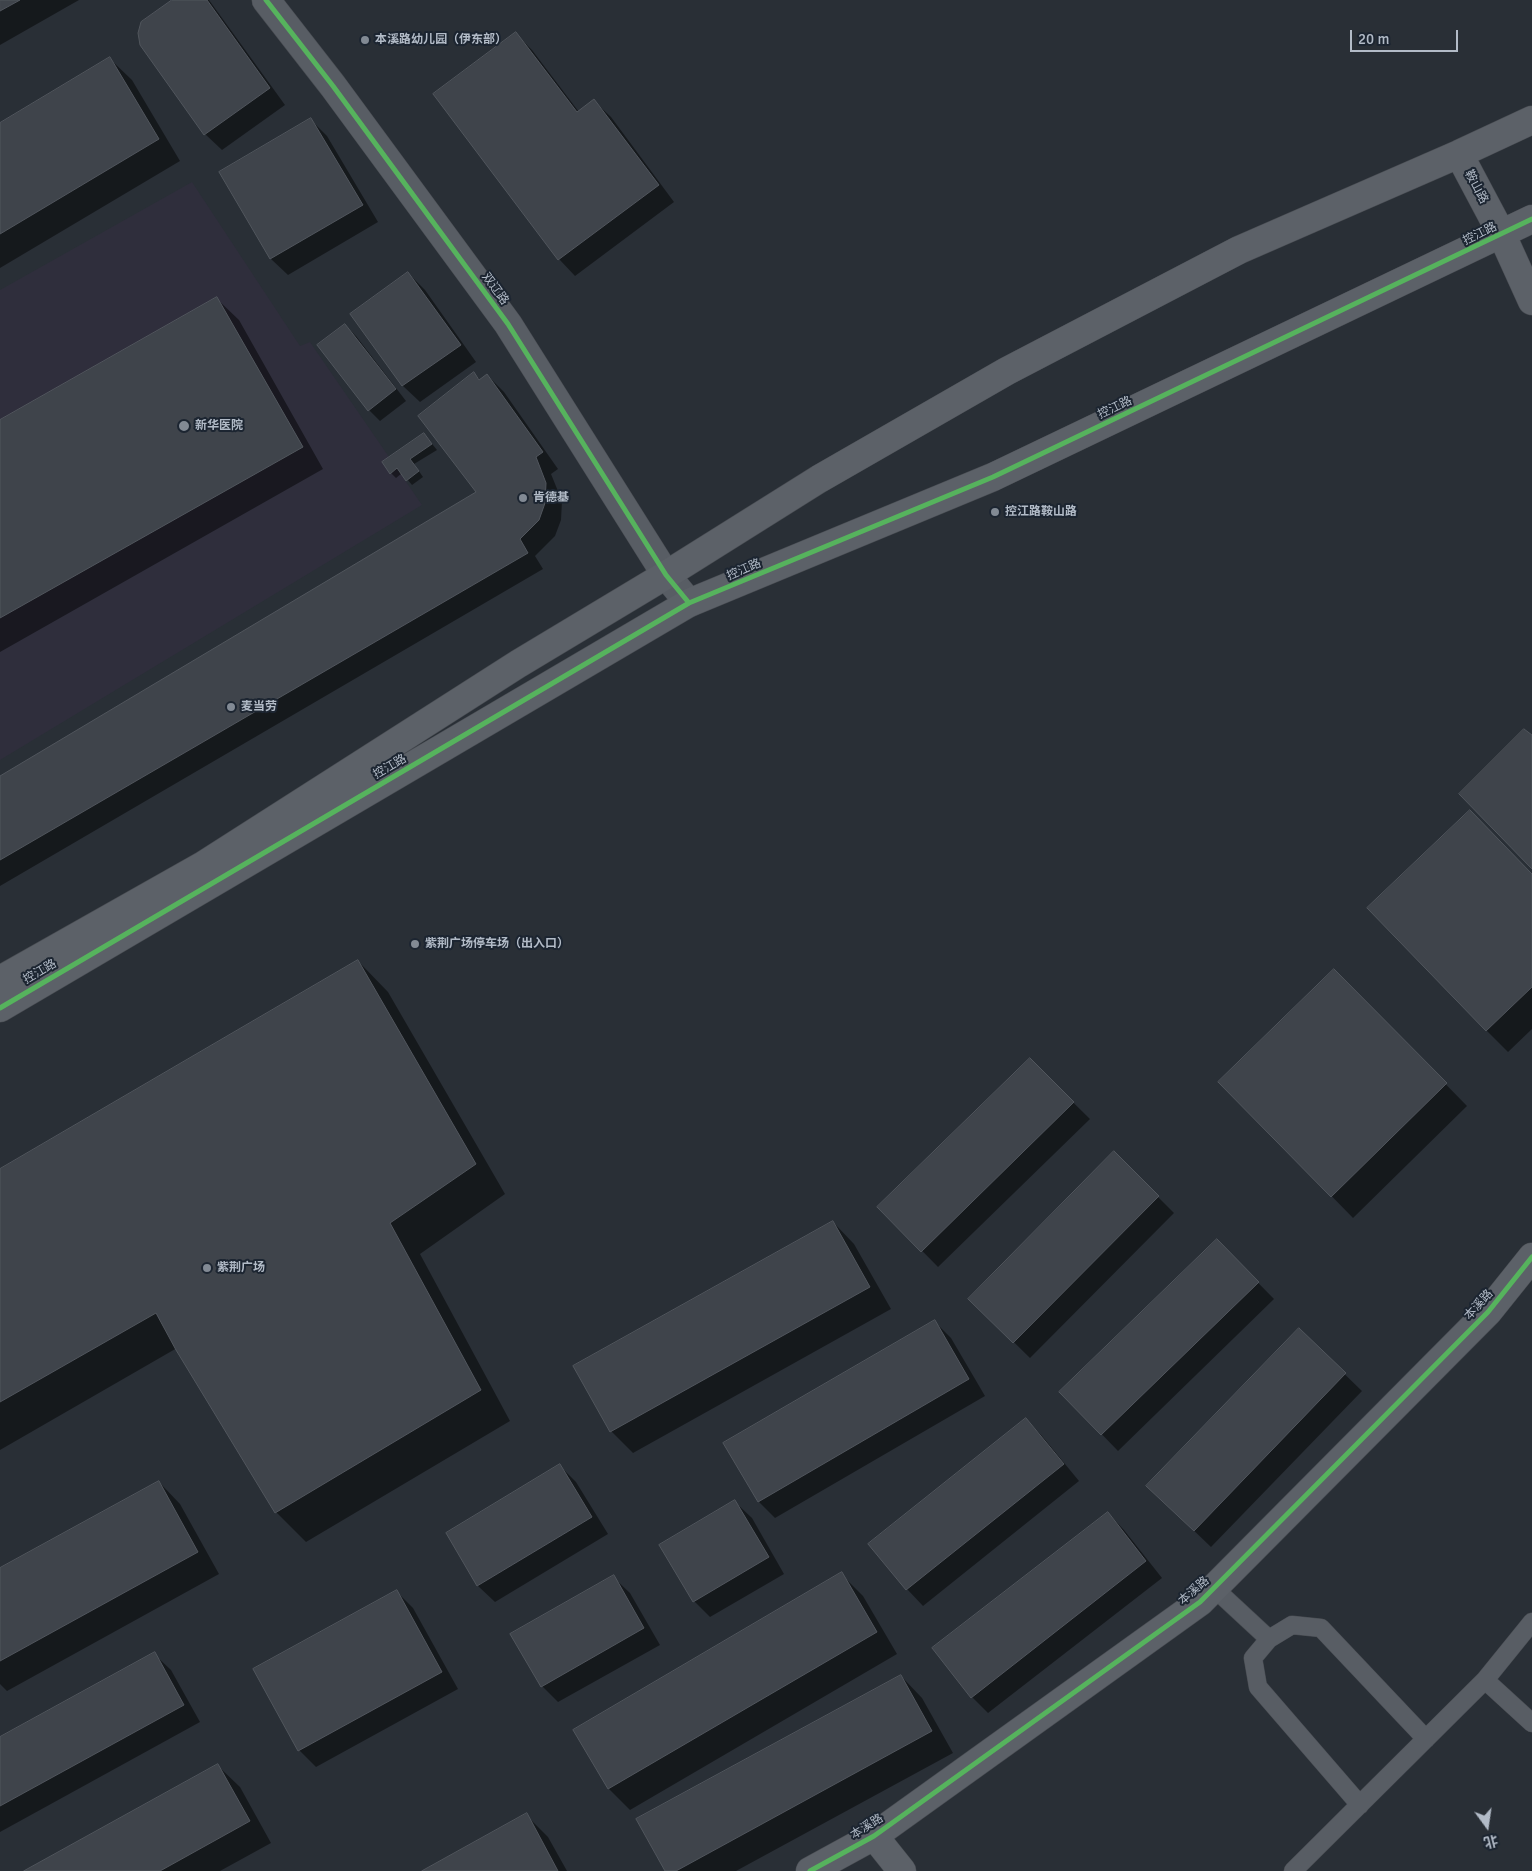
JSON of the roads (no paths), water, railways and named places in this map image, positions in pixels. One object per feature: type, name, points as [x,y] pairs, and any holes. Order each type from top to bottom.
[{"type":"main road","name":"控江路","points":[[0,980],[202,866],[518,664],[666,575],[819,479],[1007,371],[1239,250],[1532,120]]},
{"type":"main road","name":"鞍山路","points":[[1459,154],[1502,235],[1532,301]]},
{"type":"main road","name":"控江路","points":[[0,1008],[689,604],[993,477],[1532,219]]},
{"type":"main road","name":"本溪路","points":[[810,1871],[874,1836],[1200,1602],[1488,1312],[1532,1257]]},
{"type":"main road","points":[[874,1836],[902,1871]]},
{"type":"street","name":"双辽路","points":[[266,0],[333,86],[508,324],[666,575],[689,604]]},
{"type":"lane","points":[[1214,1588],[1269,1639]]},
{"type":"lane","points":[[1293,1871],[1485,1680],[1532,1622]]},
{"type":"lane","points":[[1360,1805],[1258,1687],[1254,1658],[1269,1639],[1292,1624],[1322,1628],[1426,1739]]},
{"type":"lane","points":[[1485,1680],[1532,1723]]},
{"type":"place","name":"本溪路幼儿园（伊东部）","points":[[365,40]]},
{"type":"place","name":"新华医院","points":[[184,426]]},
{"type":"place","name":"肯德基","points":[[523,498]]},
{"type":"place","name":"控江路鞍山路","points":[[995,512]]},
{"type":"place","name":"麦当劳","points":[[231,707]]},
{"type":"place","name":"紫荆广场停车场（出入口）","points":[[415,944]]},
{"type":"place","name":"紫荆广场","points":[[207,1268]]}]
